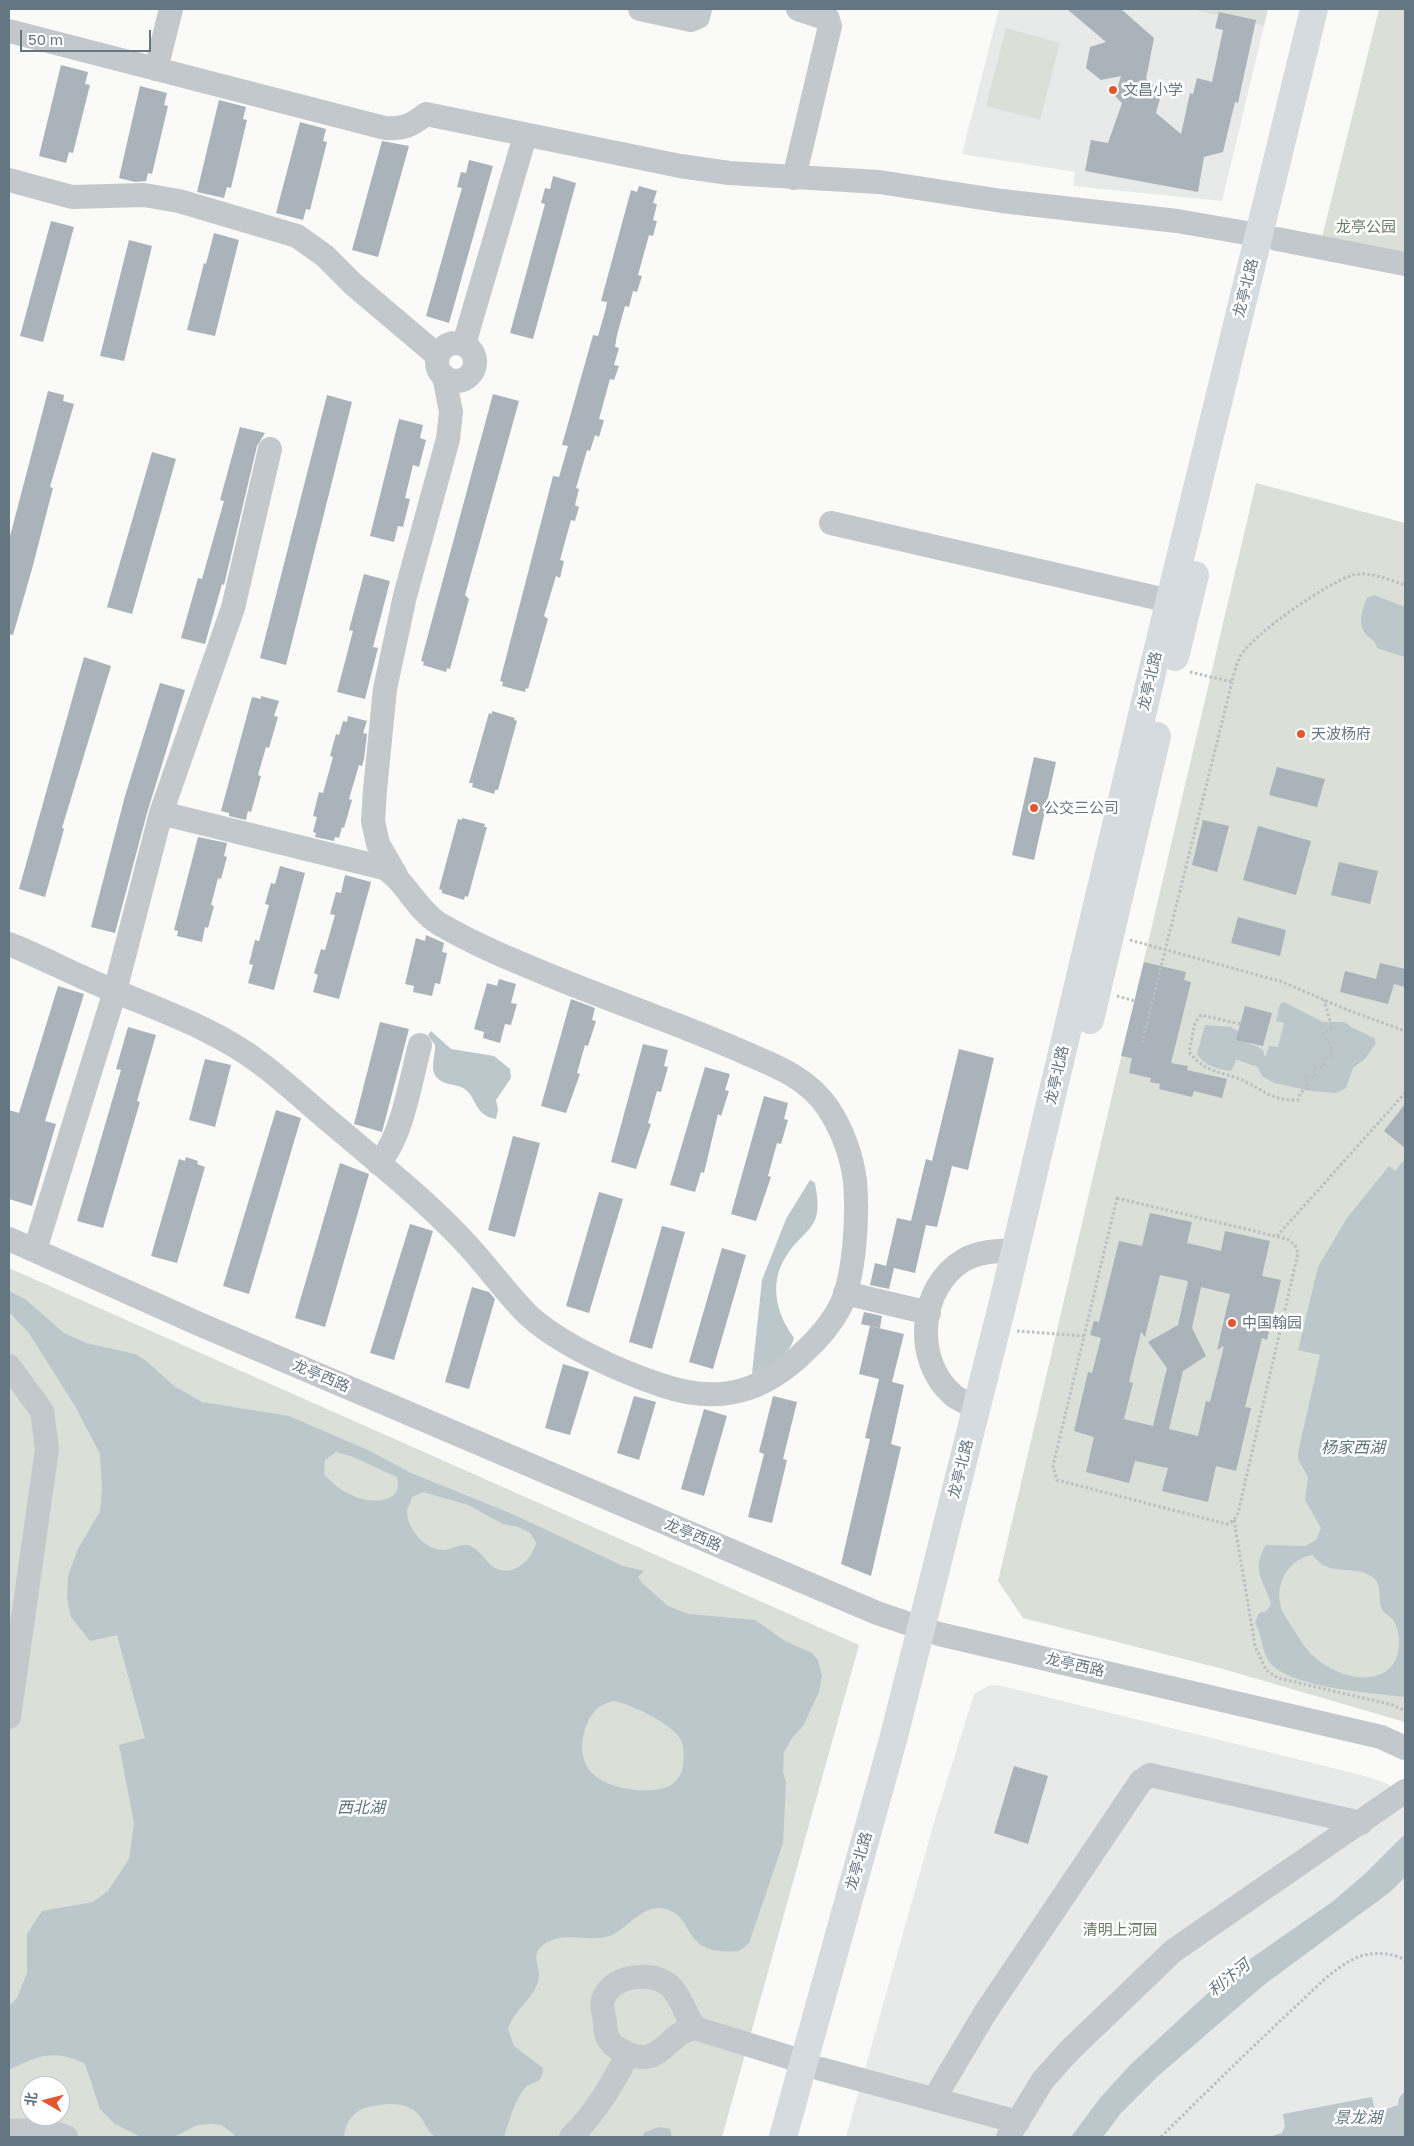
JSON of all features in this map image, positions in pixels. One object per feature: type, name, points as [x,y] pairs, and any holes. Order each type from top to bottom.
[{"type":"main road","name":"龙亭北路","points":[[803,2137],[812,2065],[893,1740],[930,1631],[1016,1331],[1173,668],[1268,237],[1314,9]]},
{"type":"main road","name":"龙亭北路","points":[[930,1631],[977,1407],[1170,601],[1268,237],[1333,9]]},
{"type":"main road","name":"龙亭北路","points":[[783,2137],[812,2065]]},
{"type":"street","points":[[156,69],[171,9]]},
{"type":"street","points":[[640,9],[691,20],[698,17],[700,9]]},
{"type":"street","points":[[794,178],[830,26],[828,19],[823,16],[798,9]]},
{"type":"street","points":[[9,31],[385,128],[400,129],[410,127],[426,114],[671,165],[729,173],[878,182],[1002,201],[1177,221],[1405,264]]},
{"type":"street","points":[[464,344],[526,136]]},
{"type":"street","points":[[9,180],[72,197],[144,195],[179,201],[297,236],[326,256],[353,284],[441,366],[458,381],[472,373],[475,366],[472,350],[464,344],[455,342],[448,344],[441,366],[451,412],[448,439],[405,596],[385,689],[373,821],[378,844],[396,875],[423,912],[438,922],[491,950],[601,997],[693,1030],[787,1070],[805,1083],[826,1104],[842,1131],[855,1179],[853,1256],[841,1306],[826,1330],[788,1368],[765,1383],[743,1391],[725,1394],[698,1393],[667,1388],[628,1372],[548,1331],[527,1313],[457,1234],[378,1163],[261,1064],[198,1024],[115,991],[9,944]]},
{"type":"street","points":[[35,1250],[115,991],[162,813],[232,608],[270,448]]},
{"type":"street","points":[[831,523],[1170,601]]},
{"type":"street","points":[[162,813],[384,868],[396,875]]},
{"type":"street","points":[[378,1163],[386,1155],[396,1136],[420,1045]]},
{"type":"street","name":"龙亭西路","points":[[9,1239],[199,1324],[871,1611],[930,1631],[1382,1737],[1405,1748]]},
{"type":"street","points":[[977,1407],[954,1396],[938,1379],[926,1344],[929,1313],[939,1284],[946,1273],[965,1260],[986,1252],[1016,1250]]},
{"type":"street","points":[[845,1293],[929,1313]]},
{"type":"street","points":[[9,1366],[42,1411],[47,1449],[9,1716]]},
{"type":"street","points":[[934,2099],[985,2013],[1141,1781],[1150,1775],[1361,1823]]},
{"type":"street","points":[[695,2028],[686,2017],[676,1993],[666,1983],[654,1978],[628,1978],[611,1987],[604,1998],[605,2034],[612,2045],[641,2059],[658,2055],[684,2030],[695,2028],[812,2065],[934,2099],[1013,2130],[1043,2080],[1069,2051],[1173,1951],[1405,1791]]},
{"type":"street","points":[[570,2137],[587,2121],[608,2093],[628,2054]]},
{"type":"street","points":[[9,2131],[45,2130],[66,2137]]},
{"type":"path","points":[[1142,1043],[1164,949],[1240,656],[1260,635],[1321,590],[1355,574],[1374,575],[1405,585]]},
{"type":"path","points":[[1173,668],[1232,682]]},
{"type":"path","points":[[1110,935],[1283,982],[1324,1000],[1405,1030]]},
{"type":"path","points":[[1240,1024],[1201,1015],[1195,1023],[1189,1052],[1199,1064],[1215,1072],[1244,1081],[1276,1099],[1298,1100],[1301,1092],[1308,1088],[1305,1077],[1315,1077],[1314,1066],[1323,1067],[1323,1058],[1332,1057],[1330,1044],[1323,1034],[1332,1028],[1324,1000]]},
{"type":"path","points":[[1277,1236],[1405,1093]]},
{"type":"path","points":[[1117,1198],[1277,1236],[1291,1241],[1298,1253],[1238,1513],[1234,1520],[1227,1524],[1057,1480],[1053,1466],[1117,1198]]},
{"type":"path","points":[[1016,1331],[1084,1336]]},
{"type":"path","points":[[1234,1520],[1255,1646],[1266,1670],[1278,1678],[1393,1705],[1405,1711]]},
{"type":"path","points":[[1161,2137],[1239,2059],[1327,1978],[1347,1963],[1370,1954],[1385,1954],[1405,1960]]},
{"type":"shaded area","name":"文昌小学","points":[[999,9],[1190,9],[1264,26],[1222,201],[1073,186],[1075,172],[962,154]]},
{"type":"shaded area","name":"清明上河园","points":[[990,1685],[998,1685],[1361,1775],[1386,1783],[1405,1795],[1405,2137],[846,2137],[935,1819],[974,1694]]},
{"type":"green space","points":[[1190,9],[1268,9],[1264,26]]},
{"type":"green space","name":"龙亭公园","points":[[1379,9],[1405,9],[1405,275],[1317,257]]},
{"type":"green space","points":[[1006,28],[1060,43],[1040,120],[986,106]]},
{"type":"green space","points":[[1256,483],[1405,523],[1405,1722],[1223,1669],[1023,1618],[998,1581]]},
{"type":"green space","name":"西北湖","points":[[9,1268],[859,1645],[722,2137],[9,2137]]},
{"type":"water","points":[[1374,595],[1405,607],[1405,657],[1377,648],[1361,625],[1367,598]]},
{"type":"water","points":[[1284,1002],[1323,1022],[1345,1022],[1374,1038],[1376,1043],[1365,1059],[1353,1068],[1346,1088],[1336,1093],[1311,1091],[1274,1083],[1262,1076],[1254,1060],[1255,1056],[1266,1056],[1269,1046],[1278,1047],[1284,1023],[1276,1021],[1280,1004]]},
{"type":"water","points":[[1205,1025],[1231,1027],[1239,1032],[1239,1052],[1231,1071],[1207,1064],[1197,1054]]},
{"type":"water","points":[[431,1031],[451,1049],[494,1056],[510,1069],[511,1078],[496,1100],[498,1110],[496,1119],[483,1114],[468,1092],[463,1088],[445,1083],[435,1075],[433,1068],[435,1045],[428,1035]]},
{"type":"water","name":"杨家西湖","points":[[1405,1159],[1405,1697],[1335,1688],[1298,1679],[1283,1673],[1268,1661],[1255,1623],[1259,1613],[1267,1611],[1271,1603],[1259,1569],[1261,1554],[1266,1545],[1305,1546],[1316,1540],[1321,1528],[1305,1500],[1308,1477],[1298,1459],[1320,1355],[1298,1350],[1318,1267],[1347,1218],[1389,1166],[1395,1171]],"holes":[[[1312,1555],[1322,1564],[1329,1567],[1365,1573],[1377,1582],[1381,1607],[1394,1621],[1399,1635],[1396,1658],[1388,1670],[1372,1677],[1342,1674],[1316,1659],[1303,1644],[1282,1610],[1279,1594],[1280,1586],[1291,1566],[1304,1557]]]},
{"type":"water","points":[[810,1180],[815,1183],[816,1188],[818,1203],[816,1218],[782,1263],[776,1285],[776,1296],[782,1318],[794,1338],[788,1351],[783,1356],[752,1374],[762,1280],[786,1219]]},
{"type":"water","name":"西北湖","points":[[9,1291],[25,1299],[64,1333],[86,1343],[135,1354],[145,1360],[174,1386],[202,1402],[289,1416],[370,1451],[411,1473],[510,1513],[623,1566],[644,1571],[638,1577],[641,1582],[668,1606],[688,1614],[755,1620],[785,1641],[812,1653],[818,1660],[822,1676],[819,1692],[803,1726],[792,1738],[784,1752],[783,1772],[786,1783],[783,1843],[749,1943],[739,1951],[720,1951],[706,1948],[697,1942],[675,1913],[657,1908],[643,1912],[612,1935],[595,1938],[558,1938],[542,1946],[538,1950],[536,1959],[539,1977],[536,1988],[515,2016],[508,2029],[514,2046],[543,2068],[542,2074],[539,2080],[527,2086],[520,2094],[504,2137],[436,2137],[430,2132],[417,2113],[410,2108],[403,2105],[388,2104],[365,2108],[356,2112],[348,2123],[344,2137],[237,2137],[222,2125],[211,2124],[197,2125],[174,2137],[141,2137],[115,2124],[100,2109],[85,2064],[65,2056],[55,2055],[37,2058],[9,2070],[9,2006],[17,1998],[27,1973],[27,1934],[42,1911],[93,1902],[108,1891],[129,1859],[134,1823],[119,1745],[145,1738],[117,1635],[90,1641],[71,1617],[67,1599],[68,1576],[78,1549],[100,1511],[102,1491],[100,1454],[75,1406],[29,1333],[9,1312]],"holes":[[[336,1452],[351,1456],[397,1477],[398,1486],[396,1492],[392,1497],[378,1501],[356,1497],[342,1490],[324,1474],[325,1460]],[[423,1492],[468,1505],[503,1524],[518,1527],[530,1533],[536,1542],[531,1555],[516,1569],[509,1571],[495,1568],[478,1551],[468,1545],[443,1550],[436,1549],[418,1537],[410,1525],[407,1511],[412,1497]],[[613,1701],[649,1715],[667,1726],[679,1737],[684,1754],[682,1770],[677,1780],[665,1788],[636,1790],[607,1783],[592,1773],[584,1757],[583,1739],[588,1721],[593,1713],[606,1703]]]},
{"type":"water","name":"利汴河","points":[[1405,1834],[1405,1877],[1390,1892],[1265,1984],[1158,2076],[1121,2113],[1103,2137],[1071,2137],[1100,2098],[1130,2065],[1197,2003],[1233,1971],[1332,1902],[1367,1872]]},
{"type":"water","name":"景龙湖","points":[[1405,2091],[1405,2137],[1269,2137],[1282,2133],[1285,2126],[1283,2114],[1372,2097],[1374,2107],[1384,2110],[1398,2105],[1399,2098]]},
{"type":"water","points":[[659,2127],[670,2129],[672,2137],[642,2137],[645,2132]]},
{"type":"building","points":[[1067,9],[1121,9],[1154,38],[1146,79],[1162,91],[1156,113],[1181,134],[1190,93],[1193,94],[1197,78],[1212,82],[1223,30],[1215,28],[1219,12],[1256,20],[1238,103],[1235,102],[1223,152],[1204,157],[1198,192],[1085,171],[1091,140],[1108,143],[1122,103],[1115,96],[1121,76],[1101,80],[1086,68],[1090,47],[1106,42]]},
{"type":"building","points":[[61,65],[88,72],[85,84],[90,85],[73,153],[69,152],[66,163],[39,156]]},
{"type":"building","points":[[140,86],[167,93],[164,105],[168,106],[152,174],[148,173],[146,181],[135,182],[119,178]]},
{"type":"building","points":[[219,100],[246,107],[243,119],[247,120],[231,188],[227,187],[224,198],[197,192]]},
{"type":"building","points":[[300,122],[326,129],[323,141],[327,142],[310,210],[306,209],[303,220],[276,213]]},
{"type":"building","points":[[382,141],[409,146],[378,257],[352,250]]},
{"type":"building","points":[[469,160],[493,166],[449,323],[426,316],[462,188],[457,187],[461,172],[466,173]]},
{"type":"building","points":[[553,176],[576,183],[533,339],[510,333],[545,204],[541,203],[545,188],[550,189]]},
{"type":"building","points":[[639,186],[657,191],[653,203],[657,204],[653,220],[657,221],[653,236],[649,235],[638,275],[642,276],[637,292],[633,291],[629,307],[625,306],[615,347],[619,348],[614,365],[619,366],[614,380],[610,379],[599,419],[604,420],[599,437],[595,435],[590,451],[587,450],[576,488],[579,489],[575,505],[579,507],[575,521],[571,520],[560,560],[564,561],[560,578],[556,576],[544,616],[548,619],[528,689],[526,688],[525,692],[502,686],[503,682],[500,681],[553,476],[559,477],[568,446],[562,445],[593,335],[598,336],[606,308],[607,302],[601,301],[631,190],[637,192]]},
{"type":"building","points":[[51,221],[74,227],[43,342],[20,336]]},
{"type":"building","points":[[214,233],[239,240],[215,336],[187,330],[204,263],[206,264]]},
{"type":"building","points":[[129,240],[152,246],[124,361],[100,356]]},
{"type":"building","points":[[48,391],[64,395],[63,401],[74,404],[50,487],[53,488],[13,635],[9,634],[9,540]]},
{"type":"building","points":[[493,394],[519,401],[465,595],[469,599],[450,669],[447,668],[446,672],[423,665],[424,662],[421,661]]},
{"type":"building","points":[[327,395],[352,402],[286,665],[260,658]]},
{"type":"building","points":[[399,419],[423,425],[420,438],[426,440],[419,467],[413,465],[405,498],[410,499],[403,527],[398,526],[394,542],[370,536]]},
{"type":"building","points":[[240,427],[265,433],[257,446],[224,585],[222,584],[205,644],[181,638],[198,578],[202,579],[224,501],[220,500]]},
{"type":"building","points":[[152,452],[176,459],[132,614],[107,607]]},
{"type":"building","points":[[364,574],[390,581],[373,647],[378,648],[365,699],[337,692],[353,631],[349,630]]},
{"type":"building","points":[[84,657],[111,666],[62,828],[64,829],[45,897],[19,889]]},
{"type":"building","points":[[160,683],[185,690],[147,813],[115,933],[91,927],[125,796]]},
{"type":"building","points":[[261,696],[279,701],[274,716],[278,717],[269,748],[266,747],[258,775],[261,776],[251,812],[248,811],[246,820],[229,816],[229,813],[221,811],[252,697],[261,699]]},
{"type":"building","points":[[492,711],[515,718],[514,720],[517,721],[498,790],[495,790],[494,794],[472,787],[473,783],[469,783],[489,713],[492,714]]},
{"type":"building","points":[[348,716],[367,721],[363,733],[367,734],[364,759],[362,766],[359,765],[349,799],[352,800],[344,828],[342,827],[339,838],[335,837],[334,841],[315,837],[316,833],[313,832],[317,817],[313,816],[319,792],[323,793],[333,757],[330,756],[336,734],[339,735],[343,721],[347,722]]},
{"type":"building","name":"公交三公司","points":[[1034,757],[1056,762],[1034,860],[1012,855]]},
{"type":"building","points":[[1277,767],[1325,779],[1317,807],[1269,795]]},
{"type":"building","points":[[462,818],[485,824],[484,827],[487,827],[468,897],[465,896],[464,900],[442,893],[442,890],[439,889],[458,819],[462,820]]},
{"type":"building","points":[[1203,820],[1229,826],[1217,872],[1192,865]]},
{"type":"building","points":[[1258,826],[1311,841],[1296,895],[1243,880]]},
{"type":"building","points":[[198,837],[227,843],[224,856],[227,857],[221,879],[218,878],[211,905],[214,906],[208,928],[205,927],[202,942],[177,936],[178,931],[174,930]]},
{"type":"building","points":[[1339,862],[1378,871],[1370,904],[1331,895]]},
{"type":"building","points":[[280,866],[305,873],[274,990],[248,983],[253,965],[249,964],[255,940],[259,941],[269,905],[265,904],[271,883],[275,884]]},
{"type":"building","points":[[345,875],[371,882],[339,999],[313,992],[318,975],[314,973],[321,949],[325,950],[335,915],[330,914],[336,892],[341,893]]},
{"type":"building","points":[[1238,917],[1286,930],[1280,956],[1231,943]]},
{"type":"building","points":[[426,935],[444,943],[442,952],[447,953],[440,984],[435,983],[432,996],[413,992],[414,986],[405,984],[416,938],[425,941]]},
{"type":"building","points":[[1144,962],[1186,972],[1184,980],[1191,982],[1171,1063],[1188,1066],[1187,1070],[1227,1079],[1222,1098],[1194,1091],[1192,1097],[1159,1089],[1160,1084],[1150,1082],[1151,1078],[1129,1073],[1132,1058],[1121,1056]]},
{"type":"building","points":[[1380,963],[1405,969],[1405,987],[1394,984],[1388,1004],[1340,992],[1345,971],[1376,979]]},
{"type":"building","points":[[499,979],[516,984],[511,1003],[517,1004],[511,1025],[505,1024],[500,1043],[483,1038],[484,1032],[474,1029],[487,983],[497,986]]},
{"type":"building","points":[[58,986],[84,994],[45,1121],[56,1124],[32,1206],[9,1199],[9,1110],[19,1113]]},
{"type":"building","points":[[571,999],[595,1008],[592,1020],[596,1021],[588,1046],[585,1045],[577,1073],[580,1074],[566,1113],[541,1106]]},
{"type":"building","points":[[1245,1006],[1272,1013],[1263,1046],[1236,1040]]},
{"type":"building","points":[[380,1022],[409,1029],[382,1132],[354,1124]]},
{"type":"building","points":[[128,1027],[156,1035],[137,1101],[140,1102],[103,1228],[77,1221],[121,1070],[116,1069]]},
{"type":"building","points":[[643,1044],[668,1050],[664,1066],[668,1067],[661,1092],[657,1091],[648,1123],[651,1124],[636,1169],[611,1162]]},
{"type":"building","points":[[959,1049],[994,1058],[968,1170],[952,1166],[937,1227],[926,1225],[915,1273],[886,1266],[897,1218],[911,1221],[926,1159],[932,1161]]},
{"type":"building","points":[[205,1059],[231,1065],[215,1127],[189,1120]]},
{"type":"building","points":[[705,1067],[730,1074],[725,1090],[729,1091],[721,1116],[718,1114],[704,1173],[701,1172],[695,1192],[670,1185]]},
{"type":"building","points":[[764,1096],[788,1103],[784,1119],[788,1120],[781,1144],[777,1143],[768,1176],[771,1177],[756,1221],[731,1214]]},
{"type":"building","points":[[1405,1104],[1405,1148],[1384,1131]]},
{"type":"building","points":[[276,1110],[301,1118],[249,1294],[223,1286]]},
{"type":"building","points":[[513,1136],[540,1143],[515,1237],[488,1230]]},
{"type":"building","points":[[186,1157],[198,1161],[197,1164],[205,1167],[177,1263],[151,1256],[179,1159],[185,1161]]},
{"type":"building","points":[[340,1163],[369,1174],[325,1327],[295,1318]]},
{"type":"building","points":[[599,1192],[623,1199],[589,1313],[566,1306]]},
{"type":"building","points":[[1150,1213],[1192,1222],[1187,1243],[1221,1251],[1225,1231],[1270,1241],[1262,1276],[1281,1280],[1267,1340],[1262,1338],[1245,1407],[1251,1408],[1236,1471],[1216,1466],[1208,1502],[1162,1491],[1168,1468],[1135,1461],[1129,1483],[1086,1472],[1094,1437],[1074,1431],[1088,1372],[1092,1373],[1101,1338],[1090,1335],[1094,1321],[1099,1322],[1119,1241],[1142,1246]],"holes":[[[1160,1275],[1188,1281],[1178,1325],[1148,1342],[1167,1368],[1153,1426],[1124,1419],[1133,1383],[1129,1382],[1141,1332],[1145,1337]],[[1201,1287],[1230,1294],[1217,1350],[1224,1346],[1210,1402],[1206,1401],[1198,1436],[1169,1429],[1183,1371],[1206,1356],[1192,1328]]]},
{"type":"building","points":[[410,1224],[433,1231],[394,1360],[370,1353]]},
{"type":"building","points":[[662,1226],[685,1232],[652,1349],[629,1342]]},
{"type":"building","points":[[722,1248],[746,1255],[713,1369],[689,1362]]},
{"type":"building","points":[[875,1263],[894,1268],[889,1289],[870,1285]]},
{"type":"building","points":[[472,1287],[489,1292],[495,1299],[469,1389],[445,1382]]},
{"type":"building","points":[[864,1312],[882,1316],[880,1328],[861,1324]]},
{"type":"building","points":[[870,1326],[904,1334],[892,1382],[904,1385],[891,1444],[901,1447],[871,1576],[841,1564],[870,1439],[865,1438],[879,1379],[859,1374]]},
{"type":"building","points":[[563,1364],[589,1372],[570,1435],[545,1428]]},
{"type":"building","points":[[634,1396],[656,1402],[639,1460],[617,1453]]},
{"type":"building","points":[[773,1396],[797,1402],[783,1459],[787,1460],[772,1523],[748,1517],[764,1454],[759,1452]]},
{"type":"building","points":[[704,1409],[727,1416],[704,1496],[681,1489]]},
{"type":"building","points":[[1014,1766],[1048,1776],[1028,1844],[994,1833]]},
{"type":"waterway","points":[[1239,1050],[1255,1056]]},
{"type":"place","name":"文昌小学","points":[[1113,90]]},
{"type":"place","name":"天波杨府","points":[[1301,734]]},
{"type":"place","name":"公交三公司","points":[[1034,808]]},
{"type":"place","name":"中国翰园","points":[[1232,1323]]}]
